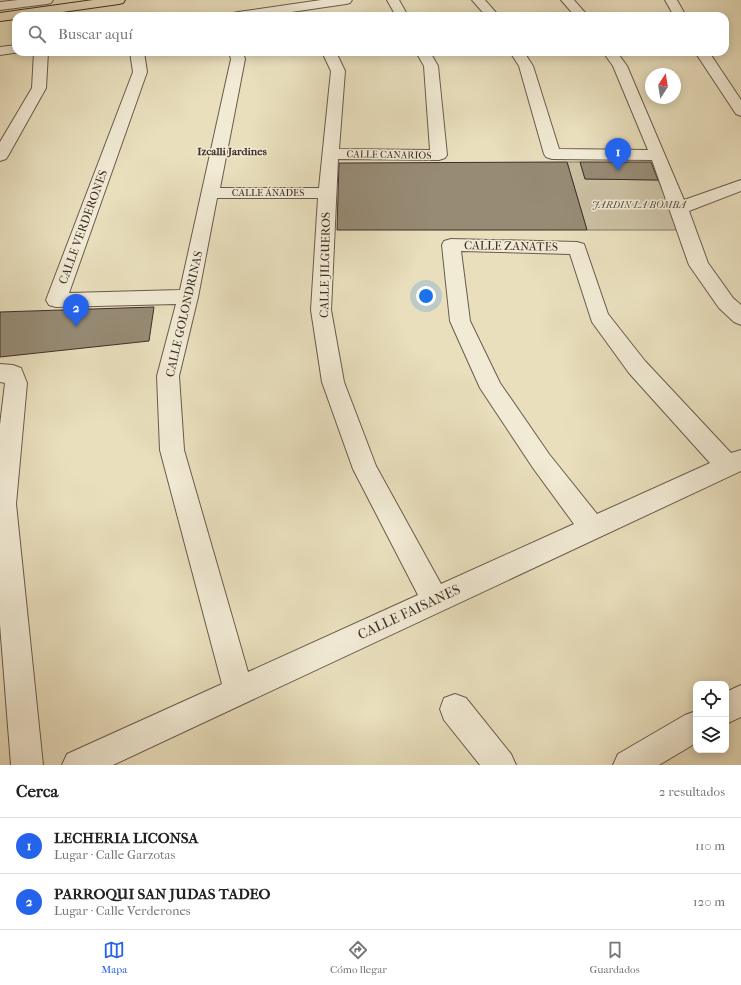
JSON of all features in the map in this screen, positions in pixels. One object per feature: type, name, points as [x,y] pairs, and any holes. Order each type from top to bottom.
[{"type":"main road","points":[[30,12],[118,0]]},
{"type":"main road","points":[[0,16],[12,14]]},
{"type":"street","points":[[0,3],[19,0]]},
{"type":"street","points":[[0,6],[47,0]]},
{"type":"street","points":[[296,12],[311,11],[346,0]]},
{"type":"street","points":[[393,0],[400,12]]},
{"type":"street","points":[[478,0],[489,12]]},
{"type":"street","points":[[671,0],[678,12]]},
{"type":"street","points":[[569,2],[585,1]]},
{"type":"street","points":[[569,2],[578,12]]},
{"type":"street","points":[[0,51],[12,50]]},
{"type":"street","points":[[0,156],[39,88],[41,56]]},
{"type":"street","name":"CALLE VERDERONES","points":[[138,56],[140,72],[56,300],[188,297]]},
{"type":"street","name":"CALLE GOLONDRINAS","points":[[237,56],[238,59],[188,297],[168,376],[172,450],[239,691]]},
{"type":"street","name":"CALLE JILGUEROS","points":[[331,56],[338,71],[327,194],[321,310],[333,382],[365,469],[435,600]]},
{"type":"street","name":"CALLE CANARIOS","points":[[330,154],[439,155],[431,66],[425,56]]},
{"type":"street","points":[[520,56],[526,66],[552,154],[658,155]]},
{"type":"street","points":[[613,56],[620,66],[658,155],[679,208],[698,265],[733,300],[741,317]]},
{"type":"street","points":[[705,56],[735,94],[741,112]]},
{"type":"street","points":[[679,208],[741,185]]},
{"type":"street","name":"CALLE ÁNADES","points":[[210,193],[327,194]]},
{"type":"street","name":"CALLE ZANATES","points":[[592,528],[540,461],[491,388],[460,320],[451,245],[577,248],[599,317],[637,367],[734,463]]},
{"type":"street","points":[[0,373],[13,374],[16,383],[3,504],[27,765]]},
{"type":"street","name":"CALLE FAISANES","points":[[78,765],[734,463]]},
{"type":"street","points":[[729,707],[741,700]]},
{"type":"street","points":[[455,709],[500,765]]},
{"type":"street","points":[[630,765],[693,728]]},
{"type":"green space","name":"JARDIN LA BOMBA","points":[[567,162],[580,162],[585,179],[658,180],[679,230],[587,230]]},
{"type":"building","points":[[567,162],[587,230],[337,230],[339,163]]},
{"type":"building","points":[[580,162],[651,162],[658,180],[585,179]]},
{"type":"building","points":[[154,307],[149,341],[0,357],[0,312]]},
{"type":"place","name":"LECHERIA LICONSA","points":[[618,171]]},
{"type":"place","name":"PARROQUI SAN JUDAS TADEO","points":[[76,327]]},
{"type":"district","name":"Izcalli Jardines","points":[[232,151]]}]
